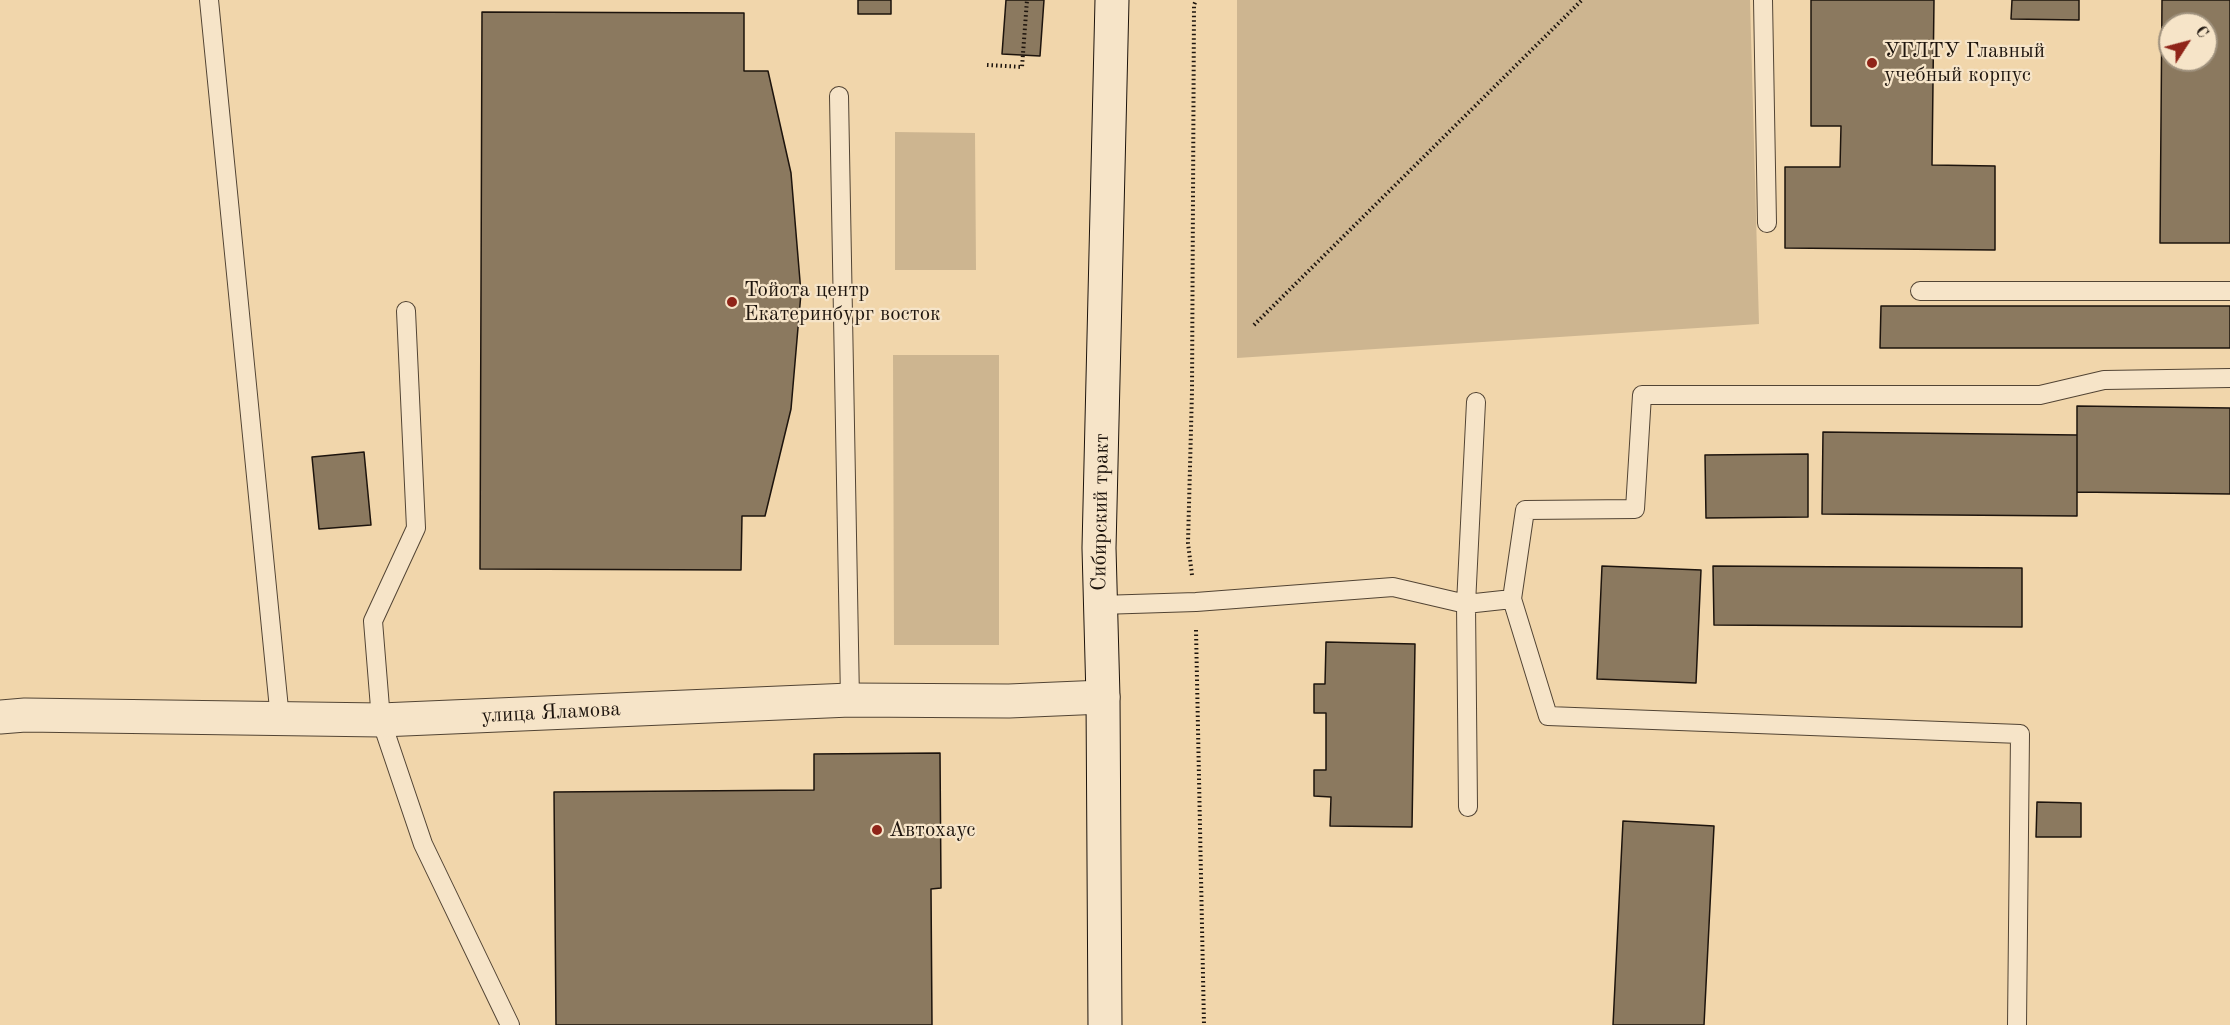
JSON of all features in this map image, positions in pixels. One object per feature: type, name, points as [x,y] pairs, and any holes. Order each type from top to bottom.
[{"type":"street","name":"Сибирский тракт","points":[[1105,1025],[1099,548],[1112,0]]},
{"type":"street","name":"улица Яламова","points":[[0,717],[25,715],[381,720],[850,700],[1009,701],[1102,697]]},
{"type":"lane","points":[[209,0],[280,719]]},
{"type":"lane","points":[[1762,0],[1767,223]]},
{"type":"lane","points":[[839,96],[850,700]]},
{"type":"lane","points":[[1920,291],[2230,291]]},
{"type":"lane","points":[[406,311],[416,528],[374,621],[381,720],[423,844],[510,1025]]},
{"type":"lane","points":[[2017,1025],[2020,734],[1548,716],[1512,599],[1525,510],[1635,509],[1642,395],[2040,395],[2104,380],[2230,378]]},
{"type":"lane","points":[[1468,807],[1466,604],[1476,402]]},
{"type":"lane","points":[[1100,605],[1196,602],[1393,587],[1466,604],[1512,599]]},
{"type":"path","points":[[987,65],[1022,67],[1027,0]]},
{"type":"path","points":[[1196,0],[1188,543],[1196,602],[1204,1025]]},
{"type":"path","points":[[1254,325],[1582,0]]},
{"type":"shaded area","points":[[1237,0],[1750,0],[1759,324],[1237,358]]},
{"type":"shaded area","points":[[895,132],[975,133],[976,270],[895,270]]},
{"type":"shaded area","points":[[893,355],[999,355],[999,645],[894,645]]},
{"type":"building","points":[[858,0],[891,0],[891,14],[858,14]]},
{"type":"building","points":[[1006,0],[1044,0],[1040,56],[1002,54]]},
{"type":"building","name":"УГЛТУ Главный учебный корпус","points":[[1811,0],[1934,0],[1932,165],[1995,166],[1995,250],[1785,248],[1785,167],[1840,167],[1841,126],[1811,126]]},
{"type":"building","points":[[2012,0],[2079,0],[2079,20],[2011,19]]},
{"type":"building","points":[[2162,0],[2230,0],[2230,243],[2160,243],[2161,72],[2218,72],[2218,12],[2162,12]]},
{"type":"building","points":[[482,12],[744,13],[744,71],[768,71],[791,173],[801,293],[791,409],[765,516],[742,516],[741,570],[480,569]]},
{"type":"building","points":[[1881,306],[2230,306],[2230,348],[1880,348]]},
{"type":"building","points":[[2077,406],[2230,408],[2230,494],[2077,492]]},
{"type":"building","points":[[1823,432],[2077,435],[2077,516],[1822,514]]},
{"type":"building","points":[[364,452],[371,525],[319,529],[312,457]]},
{"type":"building","points":[[1808,454],[1808,517],[1706,518],[1705,455]]},
{"type":"building","points":[[1602,566],[1701,570],[1696,683],[1597,679]]},
{"type":"building","points":[[1713,566],[2022,568],[2022,627],[1714,625]]},
{"type":"building","points":[[1326,642],[1415,644],[1412,827],[1330,826],[1331,797],[1314,796],[1314,770],[1326,770],[1326,713],[1314,713],[1314,684],[1325,684]]},
{"type":"building","points":[[940,753],[941,888],[931,889],[932,1025],[556,1025],[554,792],[814,790],[814,754]]},
{"type":"building","points":[[2037,802],[2081,803],[2081,837],[2036,837]]},
{"type":"building","points":[[1623,821],[1714,826],[1704,1025],[1613,1025]]},
{"type":"place","name":"УГЛТУ Главный учебный корпус","points":[[1872,63]]},
{"type":"place","name":"Тойота центр Екатеринбург восток","points":[[732,302]]},
{"type":"place","name":"Автохаус","points":[[877,830]]}]
